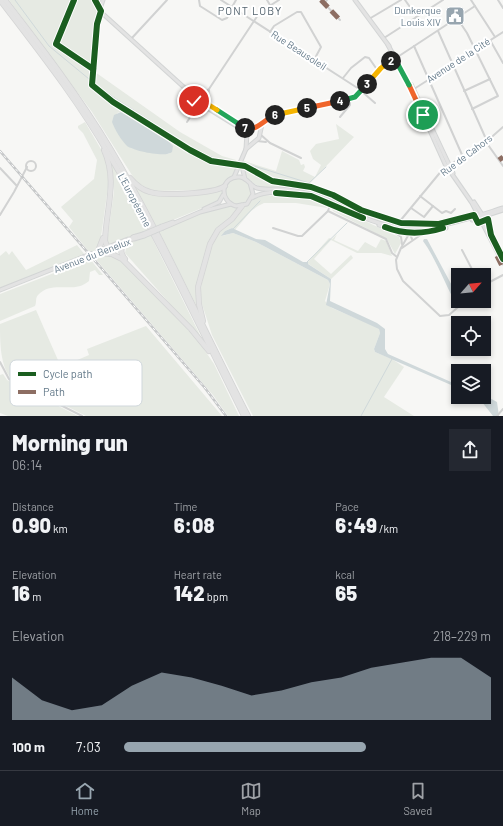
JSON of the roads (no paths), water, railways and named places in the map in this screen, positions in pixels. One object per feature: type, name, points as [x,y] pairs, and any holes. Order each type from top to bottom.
[{"type":"highway","name":"L'Européenne","points":[[0,0],[87,119],[140,209],[244,416]]},
{"type":"highway","name":"L'Européenne","points":[[5,0],[68,84],[102,134],[141,204],[248,416]]},
{"type":"highway","points":[[87,119],[106,154],[111,178],[112,193],[105,239],[111,248]]},
{"type":"highway","points":[[102,134],[130,178],[146,191],[159,194],[212,191],[225,186]]},
{"type":"highway","points":[[111,178],[102,243],[97,253],[111,253],[119,257],[193,330],[206,346],[244,416]]},
{"type":"highway","points":[[237,394],[204,323],[199,304],[198,289],[200,275],[213,236],[221,226],[233,218],[242,206]]},
{"type":"highway","points":[[134,237],[124,243],[121,250],[123,257],[160,297]]},
{"type":"main road","points":[[103,0],[101,11],[187,90],[197,107],[210,109],[244,130],[250,140],[255,141]]},
{"type":"main road","points":[[355,0],[388,45],[409,84],[448,166],[481,216],[492,240]]},
{"type":"main road","points":[[246,149],[247,136],[252,128],[276,115],[350,99],[362,90],[378,71],[395,58]]},
{"type":"main road","points":[[395,58],[414,89],[448,166]]},
{"type":"main road","points":[[187,90],[200,96],[207,101],[211,107],[243,127],[257,129],[260,133]]},
{"type":"main road","points":[[194,101],[200,96]]},
{"type":"main road","points":[[204,108],[207,101]]},
{"type":"main road","points":[[265,121],[259,138],[246,149],[236,174],[225,186],[225,199],[231,204],[242,206],[257,195],[299,194],[311,196],[331,203],[373,221],[401,228],[418,229],[445,226],[481,216]]},
{"type":"main road","points":[[242,156],[241,167],[246,179],[258,188],[296,191],[331,203],[391,229],[410,233],[423,233],[503,209]]},
{"type":"main road","points":[[233,178],[240,177],[246,179]]},
{"type":"main road","points":[[250,183],[253,190],[251,199]]},
{"type":"main road","points":[[466,193],[481,216],[503,263]]},
{"type":"main road","name":"Avenue du Benelux","points":[[163,227],[217,204],[224,194]]},
{"type":"main road","name":"Avenue du Benelux","points":[[0,291],[202,212],[231,204]]},
{"type":"main road","name":"Avenue du Benelux","points":[[111,248],[134,237],[143,235]]},
{"type":"street","points":[[131,39],[167,0]]},
{"type":"street","points":[[199,0],[200,6],[222,20],[227,18],[236,0]]},
{"type":"street","name":"Rue Beausoleil","points":[[221,0],[362,90],[375,103]]},
{"type":"street","points":[[266,0],[270,5]]},
{"type":"street","points":[[200,96],[209,89],[262,10],[279,0]]},
{"type":"street","points":[[321,0],[340,20]]},
{"type":"street","points":[[324,4],[327,0]]},
{"type":"street","points":[[369,19],[401,0]]},
{"type":"street","points":[[405,0],[417,17]]},
{"type":"street","points":[[384,38],[443,0]]},
{"type":"street","points":[[471,0],[495,37]]},
{"type":"street","points":[[498,0],[503,8]]},
{"type":"street","points":[[395,58],[475,6]]},
{"type":"street","points":[[270,32],[274,26],[297,12],[301,12],[321,47],[314,60]]},
{"type":"street","points":[[457,18],[475,49],[498,97],[472,109]]},
{"type":"street","points":[[438,31],[486,141],[503,166]]},
{"type":"street","points":[[502,32],[503,37]]},
{"type":"street","name":"Avenue de la Cité","points":[[414,89],[502,32]]},
{"type":"street","points":[[490,40],[503,63]]},
{"type":"street","points":[[414,46],[463,157]]},
{"type":"street","points":[[343,78],[351,68],[366,57],[378,71]]},
{"type":"street","points":[[464,91],[490,79]]},
{"type":"street","points":[[207,101],[209,89]]},
{"type":"street","points":[[340,117],[350,106],[350,99]]},
{"type":"street","points":[[188,122],[197,107]]},
{"type":"street","name":"Rue de Cahors","points":[[400,221],[420,196],[448,166],[486,141],[503,127]]},
{"type":"street","points":[[260,133],[270,143]]},
{"type":"street","points":[[255,141],[270,143],[301,158]]},
{"type":"street","points":[[499,160],[503,157]]},
{"type":"street","points":[[0,215],[24,174],[28,162],[34,162],[36,168],[24,174]]},
{"type":"street","points":[[27,167],[31,171]]},
{"type":"street","points":[[0,168],[17,186]]},
{"type":"street","points":[[420,196],[443,213],[446,211],[451,213],[454,209]]},
{"type":"street","points":[[273,228],[302,236],[328,211],[331,203]]},
{"type":"street","points":[[411,208],[424,217],[433,206]]},
{"type":"street","points":[[328,211],[386,239],[392,253],[397,257]]},
{"type":"street","points":[[401,228],[410,233],[412,240]]},
{"type":"street","points":[[391,229],[401,236],[402,245]]},
{"type":"street","points":[[418,229],[410,233],[402,245],[397,257],[396,264],[400,277],[439,316],[448,316],[457,308]]},
{"type":"street","points":[[399,253],[404,246],[423,233]]},
{"type":"street","points":[[462,250],[471,268]]},
{"type":"street","points":[[491,282],[503,276]]},
{"type":"street","points":[[0,362],[10,380]]},
{"type":"street","points":[[62,406],[82,416]]},
{"type":"street","points":[[497,416],[503,409]]},
{"type":"waterway","points":[[15,0],[49,46],[89,79]]},
{"type":"waterway","points":[[95,84],[198,151],[212,157]]},
{"type":"waterway","points":[[225,160],[235,162]]},
{"type":"waterway","points":[[244,163],[309,183],[326,167]]},
{"type":"waterway","points":[[233,229],[260,201]]},
{"type":"waterway","points":[[307,262],[347,223]]},
{"type":"waterway","points":[[361,416],[392,359]]},
{"type":"railway","points":[[0,151],[205,388],[226,416]]},
{"type":"place","name":"Dunkerque Louis XIV","points":[[455,16]]},
{"type":"district","name":"PONT LOBY","points":[[250,11]]}]
